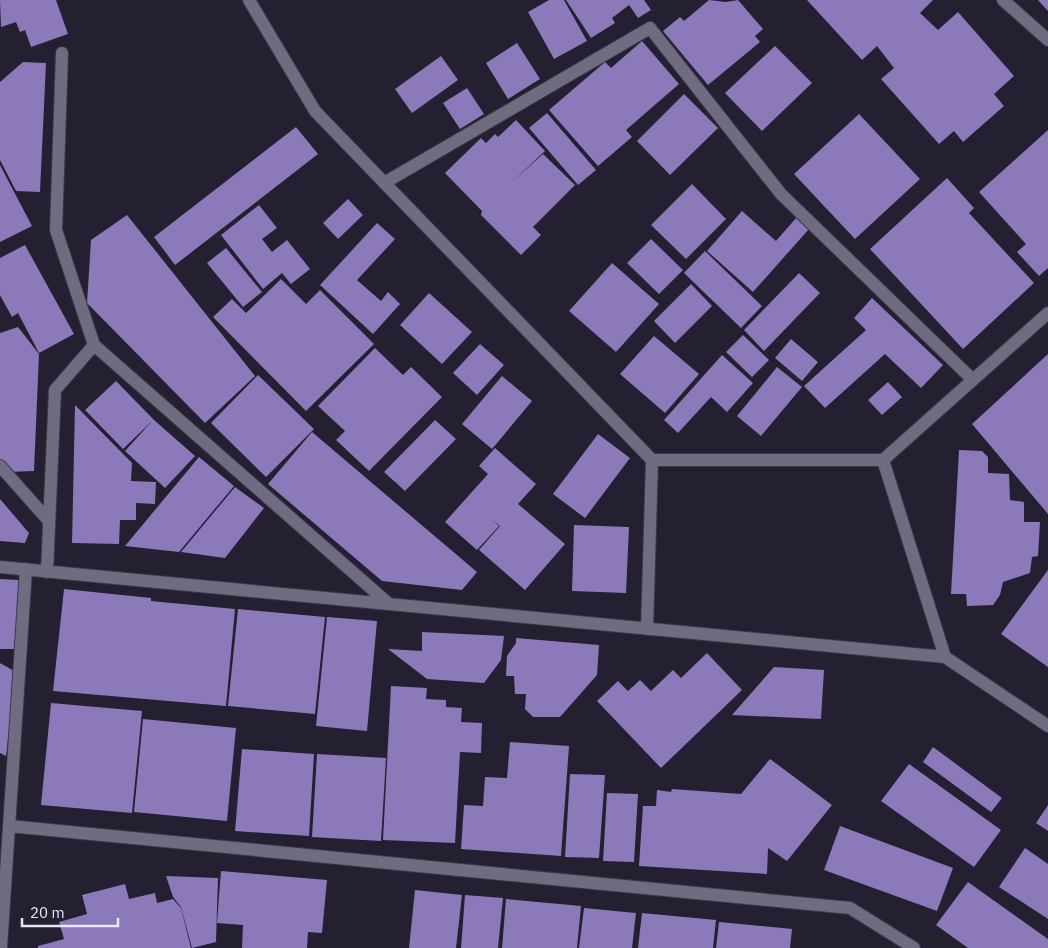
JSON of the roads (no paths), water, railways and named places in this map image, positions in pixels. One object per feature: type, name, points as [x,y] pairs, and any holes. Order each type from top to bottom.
[{"type":"street","points":[[249,0],[315,111],[652,460],[647,629]]},
{"type":"street","points":[[1003,0],[1048,40]]},
{"type":"street","points":[[384,183],[650,28],[782,194],[973,380]]},
{"type":"street","points":[[62,53],[56,230],[94,345],[389,604]]},
{"type":"street","points":[[652,460],[883,460],[1048,313]]},
{"type":"street","points":[[47,572],[55,390],[94,345]]},
{"type":"street","points":[[883,460],[945,657]]},
{"type":"street","points":[[0,466],[49,521]]},
{"type":"street","points":[[0,567],[945,657],[1048,726]]},
{"type":"street","points":[[1,948],[26,570]]},
{"type":"street","points":[[9,826],[850,908],[914,948]]}]
